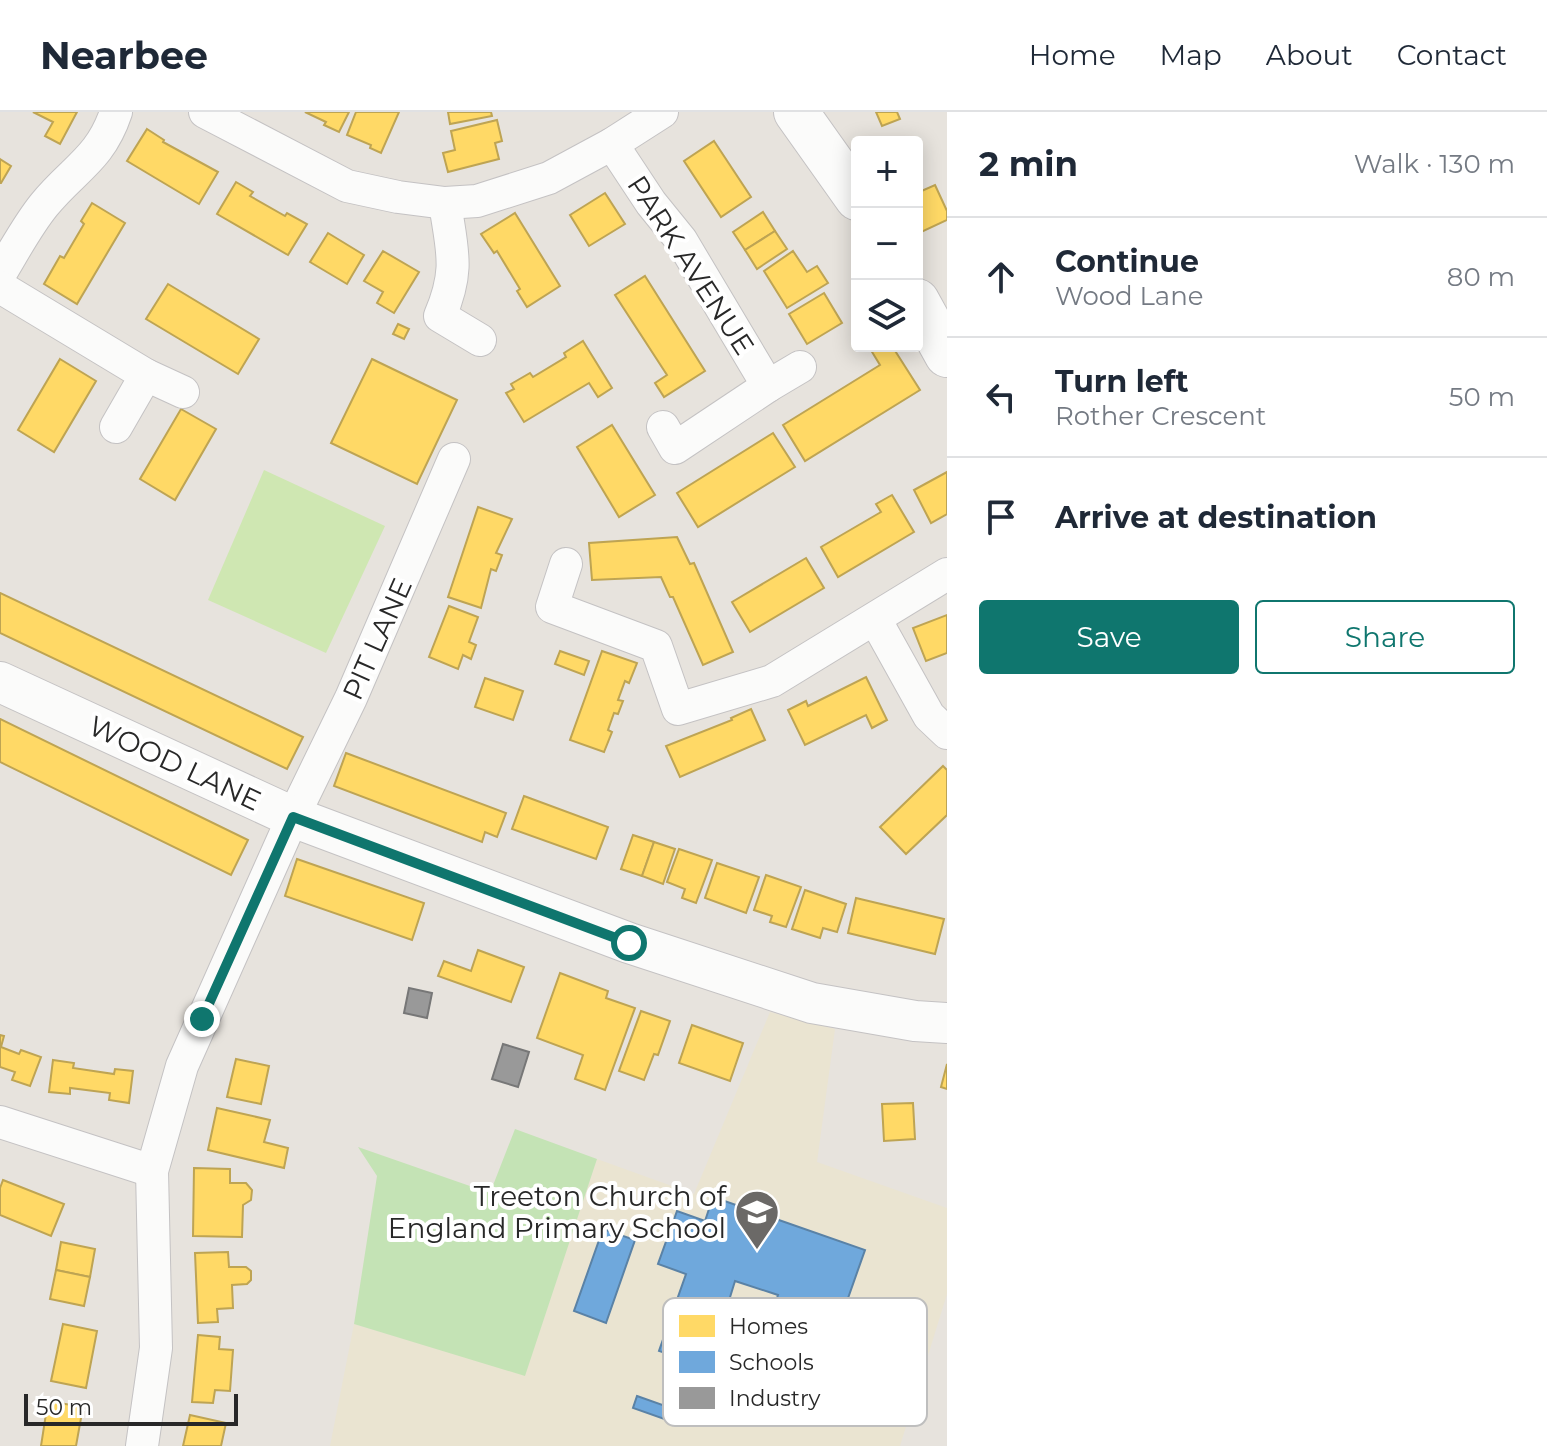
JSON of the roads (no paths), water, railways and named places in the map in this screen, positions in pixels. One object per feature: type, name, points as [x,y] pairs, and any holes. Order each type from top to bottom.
[{"type":"main road","points":[[796,112],[851,190]]},
{"type":"main road","points":[[923,312],[947,355]]},
{"type":"street","points":[[0,274],[43,206],[97,151],[116,112]]},
{"type":"street","points":[[216,115],[347,186],[445,203],[477,201],[549,178],[612,144],[662,112]]},
{"type":"street","name":"PARK AVENUE","points":[[612,144],[651,203],[681,240],[768,386]]},
{"type":"street","points":[[445,203],[455,268],[452,289],[440,316],[480,340]]},
{"type":"street","points":[[0,287],[146,375],[183,392]]},
{"type":"street","name":"PARK AVENUE","points":[[663,427],[675,448],[800,367]]},
{"type":"street","points":[[116,427],[146,375]]},
{"type":"street","name":"PIT LANE","points":[[142,1446],[156,1348],[152,1171],[182,1066],[293,817],[351,698],[454,459]]},
{"type":"street","points":[[566,564],[552,607],[656,646],[678,709],[772,681],[947,574]]},
{"type":"street","points":[[875,619],[929,716],[947,733]]},
{"type":"street","name":"WOOD LANE","points":[[0,682],[293,817],[629,943],[812,1003],[915,1021],[947,1023]]},
{"type":"street","points":[[0,1122],[152,1171]]},
{"type":"place","name":"Treeton Church of England Primary School","points":[[757,1251]]}]
